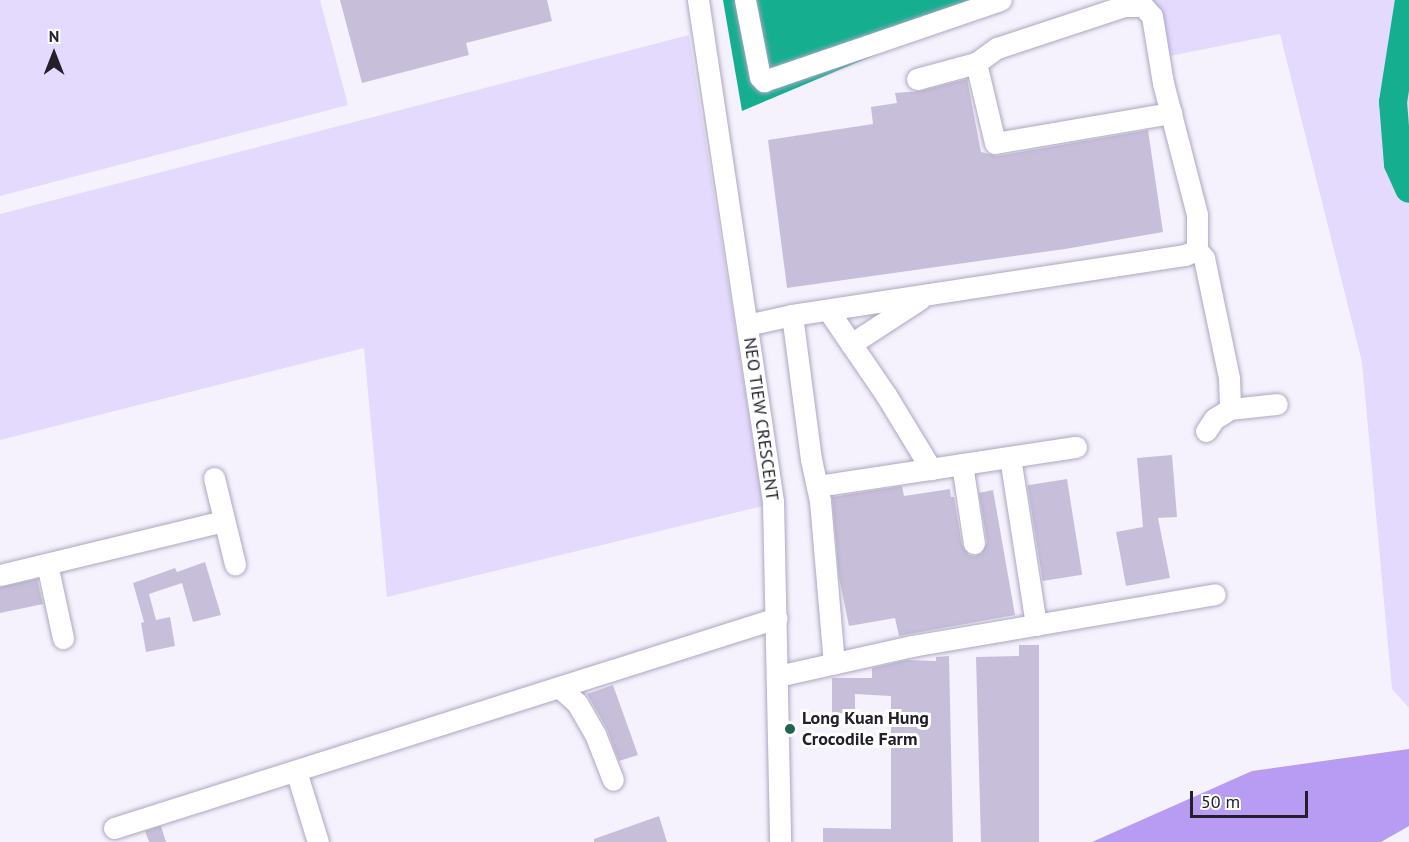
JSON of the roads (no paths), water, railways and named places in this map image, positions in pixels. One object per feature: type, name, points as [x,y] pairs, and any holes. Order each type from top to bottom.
[{"type":"street","name":"NEO TIEW CRESCENT","points":[[698,0],[773,501],[780,842]]},
{"type":"street","points":[[745,0],[760,77],[764,81],[1001,0]]},
{"type":"street","points":[[917,79],[976,63],[997,48],[1124,6],[1143,6],[1152,16],[1171,113],[1197,214],[1197,250],[1204,258],[1229,378],[1230,409]]},
{"type":"street","points":[[976,63],[995,143],[1171,113]]},
{"type":"street","points":[[747,325],[792,315],[1185,255],[1197,250]]},
{"type":"street","points":[[851,344],[925,296]]},
{"type":"street","points":[[828,310],[931,469]]},
{"type":"street","points":[[792,315],[817,486],[834,663]]},
{"type":"street","points":[[1206,431],[1214,419],[1230,409],[1277,404]]},
{"type":"street","points":[[817,486],[1076,447]]},
{"type":"street","points":[[1010,457],[1036,625]]},
{"type":"street","points":[[962,464],[974,543]]},
{"type":"street","points":[[214,477],[235,564]]},
{"type":"street","points":[[0,575],[224,521]]},
{"type":"street","points":[[47,564],[63,638]]},
{"type":"street","points":[[778,676],[912,646],[1215,594]]},
{"type":"street","points":[[114,828],[777,618]]},
{"type":"street","points":[[559,687],[577,704],[589,724],[613,780]]},
{"type":"street","points":[[296,771],[318,842]]},
{"type":"waterway","points":[[1409,0],[1393,102],[1398,164],[1409,189]]},
{"type":"place","name":"Long Kuan Hung Crocodile Farm","points":[[790,729]]}]
